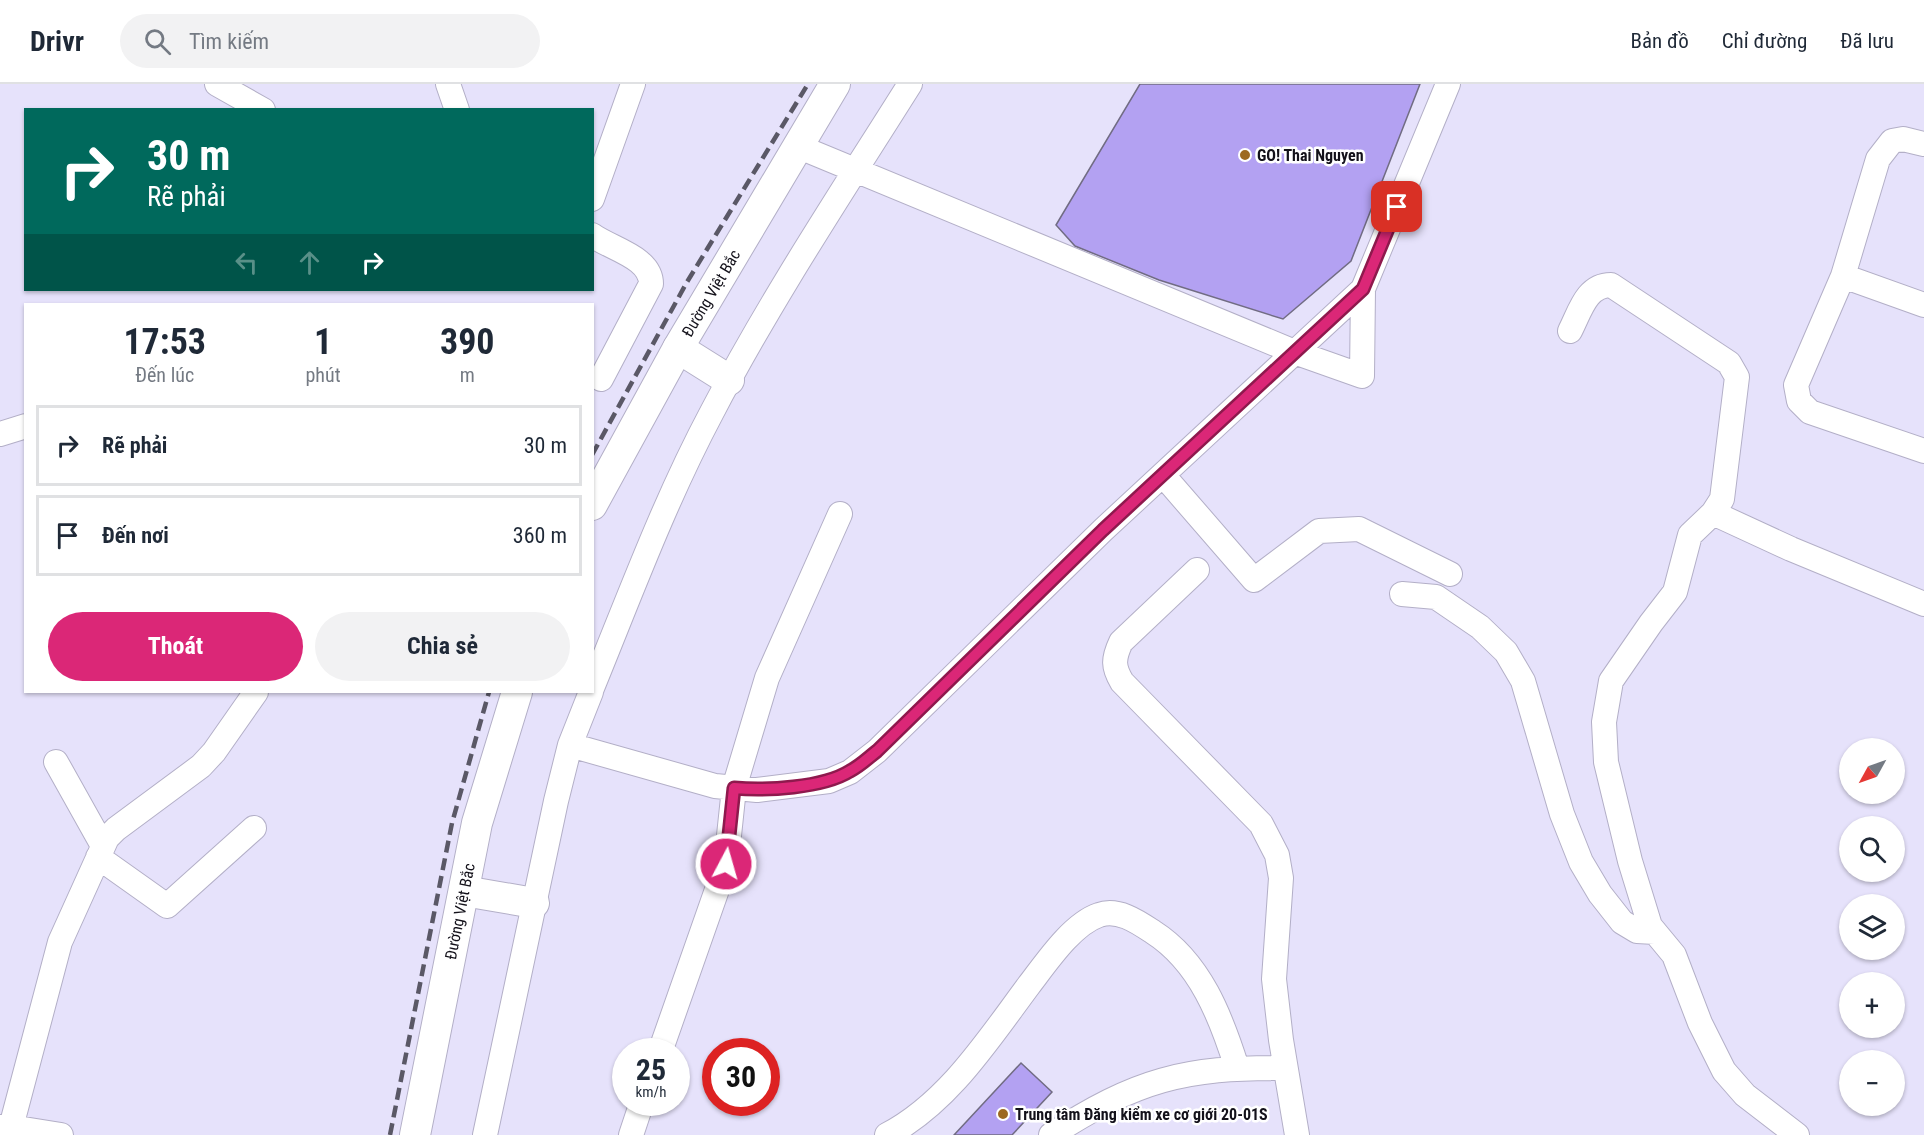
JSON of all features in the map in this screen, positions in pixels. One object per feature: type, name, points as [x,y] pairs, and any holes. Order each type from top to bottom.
[{"type":"main road","name":"Đường Việt Bắc","points":[[594,501],[678,348],[835,84]]},
{"type":"main road","points":[[678,348],[729,380]]},
{"type":"main road","name":"Đường Việt Bắc","points":[[415,1135],[477,823],[517,693]]},
{"type":"main road","points":[[464,891],[534,903]]},
{"type":"street","points":[[217,84],[259,108]]},
{"type":"street","points":[[448,84],[456,108]]},
{"type":"street","points":[[594,193],[633,84]]},
{"type":"street","points":[[594,685],[663,512],[729,380],[910,84]]},
{"type":"street","points":[[797,146],[1297,353],[1362,376],[1363,289],[1448,84]]},
{"type":"street","points":[[1924,144],[1903,139],[1892,141],[1878,159],[1843,276],[1796,385],[1799,401],[1810,412],[1924,451]]},
{"type":"street","points":[[594,236],[642,264],[651,278],[651,284],[601,379]]},
{"type":"street","points":[[1843,276],[1924,306]]},
{"type":"street","points":[[1570,331],[1592,290],[1600,285],[1611,285],[1729,363],[1737,377],[1725,489],[1713,513],[1690,535],[1679,585],[1611,681],[1604,722],[1608,776],[1650,926],[1674,955],[1700,1023],[1733,1084],[1797,1135]]},
{"type":"street","points":[[570,745],[715,786],[734,788],[757,790],[829,781],[850,772],[877,751],[1103,530],[1297,353],[1363,289]]},
{"type":"street","points":[[0,434],[24,427]]},
{"type":"street","points":[[1163,475],[1254,580],[1319,531],[1359,529],[1450,574]]},
{"type":"street","points":[[1713,513],[1791,549],[1924,604]]},
{"type":"street","points":[[665,1038],[726,864],[734,788],[767,678],[840,514]]},
{"type":"street","points":[[1197,570],[1121,642],[1114,657],[1115,670],[1122,682],[1261,824],[1272,841],[1281,878],[1274,979],[1285,1068],[1297,1135]]},
{"type":"street","points":[[1402,594],[1421,594],[1442,600],[1480,627],[1506,652],[1523,681],[1562,814],[1581,862],[1600,894],[1622,922],[1637,931],[1655,932]]},
{"type":"street","points":[[61,1135],[6,1127],[60,942],[101,852],[116,829],[201,766],[214,752],[255,693]]},
{"type":"street","points":[[485,1135],[570,745],[591,693]]},
{"type":"street","points":[[56,762],[101,852],[167,906],[254,828]]},
{"type":"street","points":[[887,1135],[927,1111],[982,1048],[1052,955],[1080,928],[1099,914],[1117,913],[1137,921],[1161,937],[1176,951],[1213,1000],[1238,1068]]},
{"type":"street","points":[[1051,1135],[1116,1096],[1159,1079],[1188,1073],[1238,1068],[1285,1068]]},
{"type":"street","points":[[631,1135],[637,1116]]},
{"type":"building","name":"GO! Thai Nguyen","points":[[1140,84],[1420,84],[1351,261],[1283,319],[1159,280],[1075,246],[1056,225]]},
{"type":"building","name":"Trung tâm Đăng kiểm xe cơ giới 20-01S","points":[[1021,1063],[1052,1092],[1012,1135],[954,1135]]},
{"type":"railway","points":[[594,451],[687,282],[808,84]]},
{"type":"railway","points":[[390,1135],[452,823],[489,693]]},
{"type":"place","name":"GO! Thai Nguyen","points":[[1245,155]]},
{"type":"place","name":"Trung tâm Đăng kiểm xe cơ giới 20-01S","points":[[1003,1114]]},
{"type":"route","points":[[726,864],[734,788],[757,790],[829,781],[850,772],[877,751],[1103,530],[1299,351],[1363,289],[1397,207]]}]
